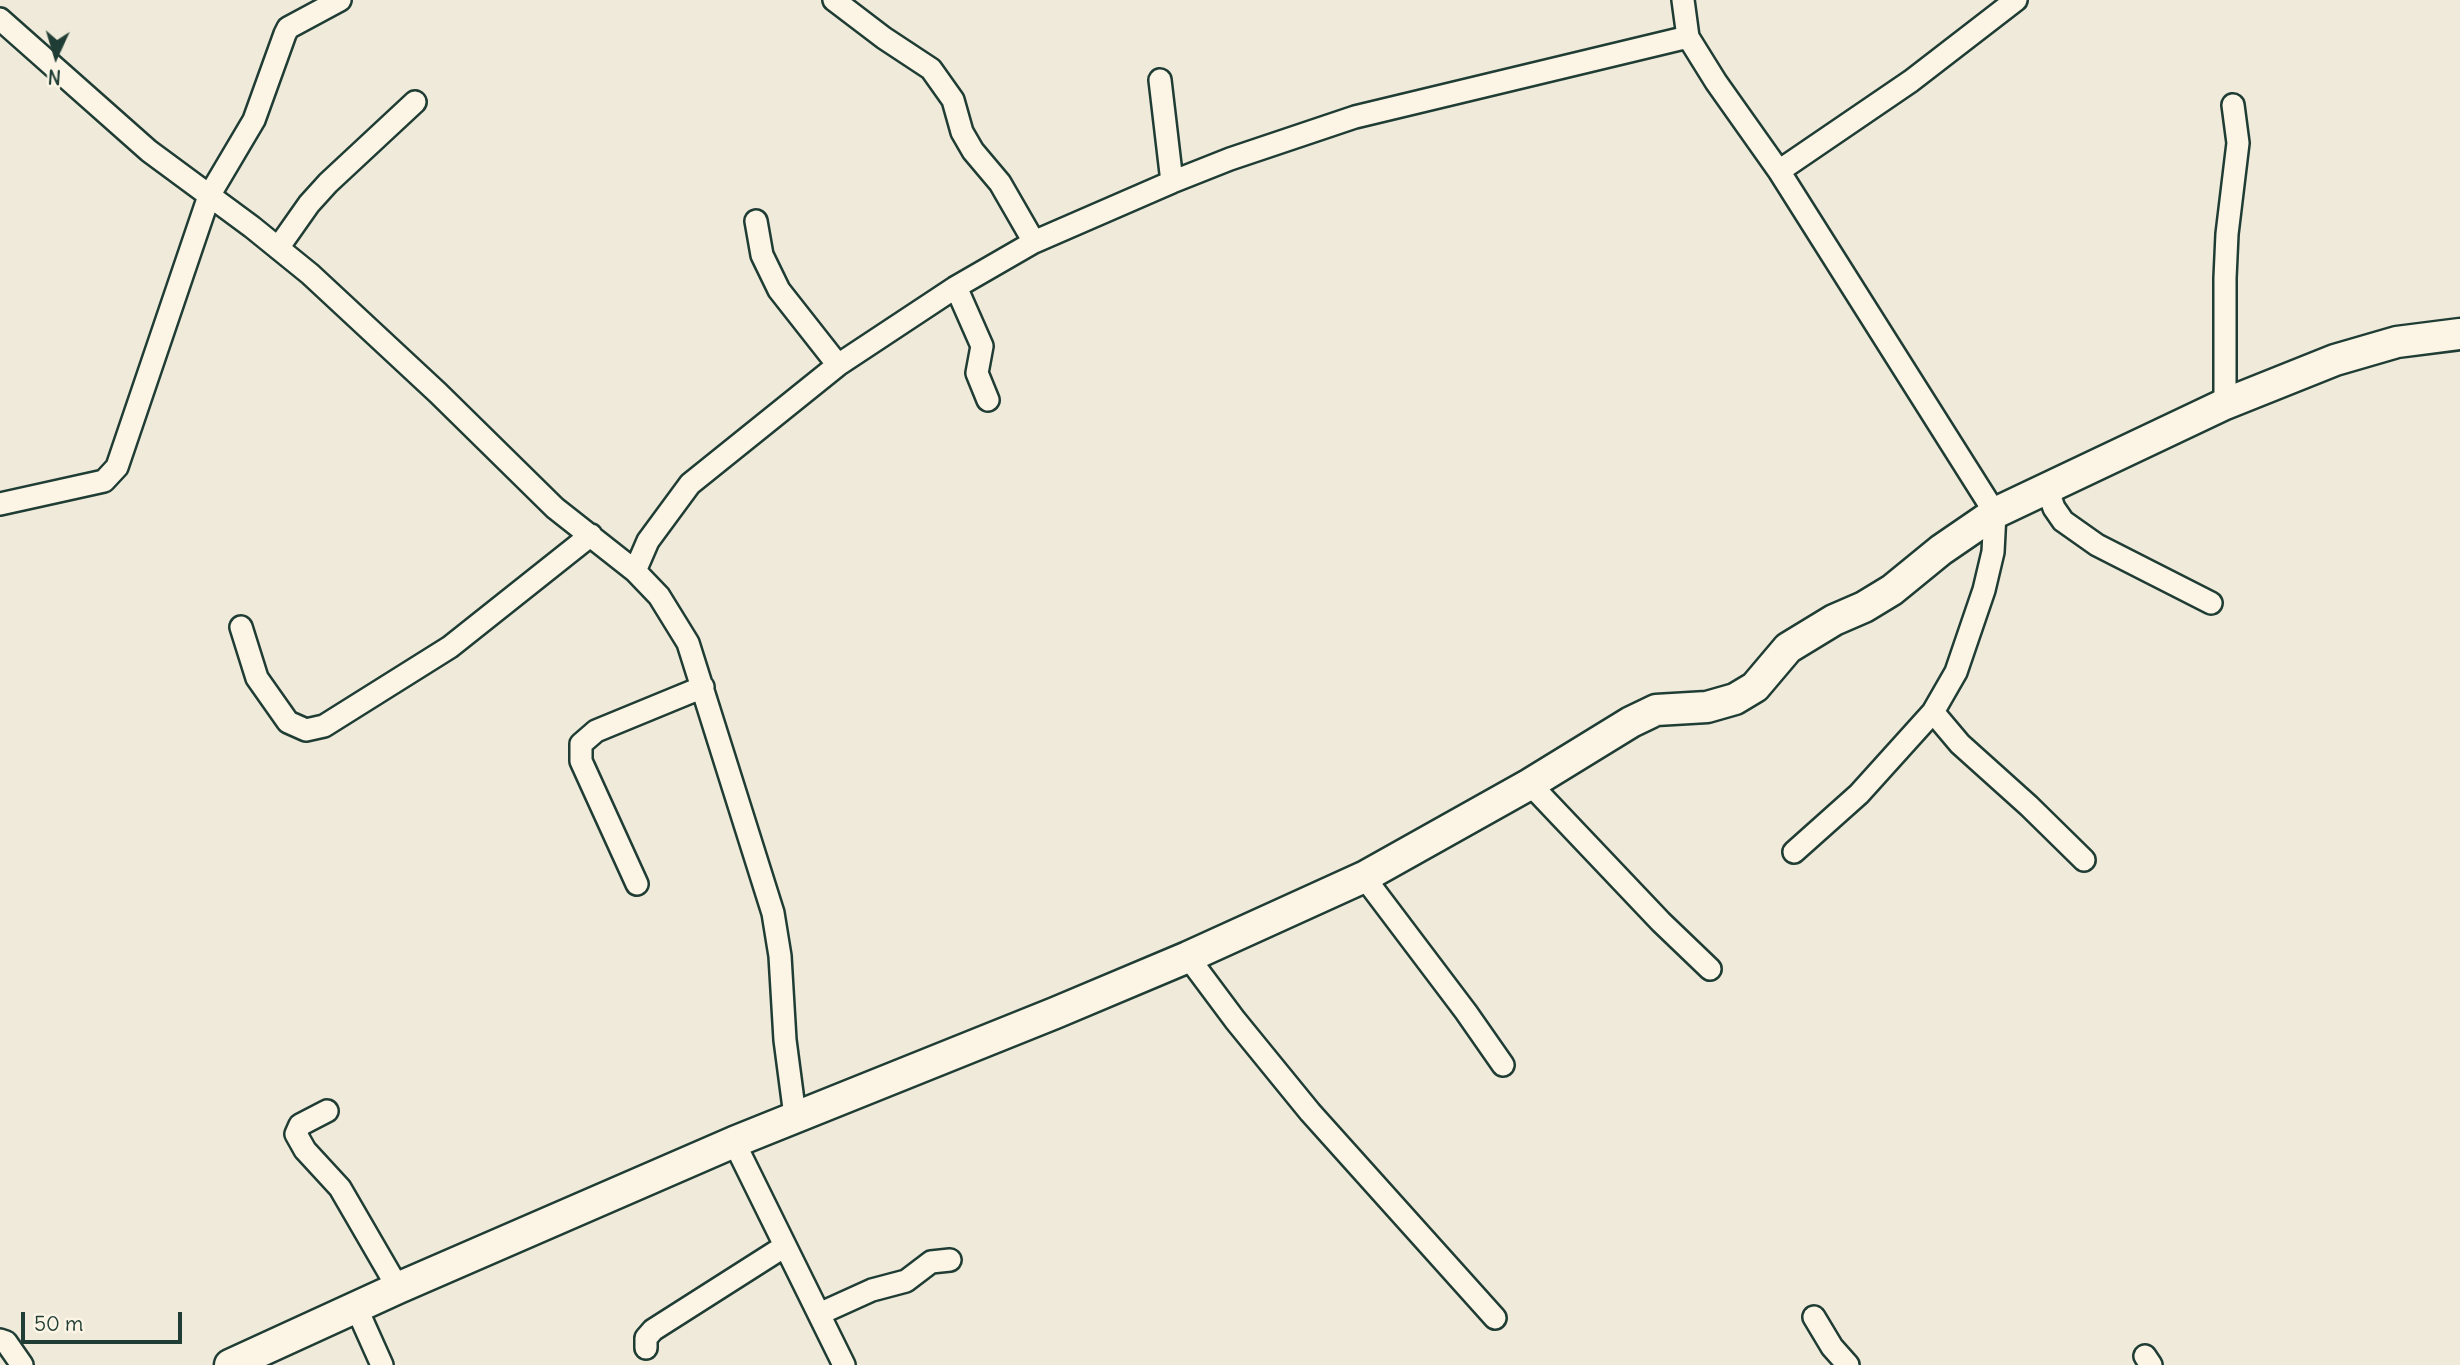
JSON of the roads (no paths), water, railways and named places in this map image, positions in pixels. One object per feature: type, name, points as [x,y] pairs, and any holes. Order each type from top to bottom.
[{"type":"street","points":[[0,504],[104,481],[117,467],[209,196],[254,120],[288,28],[340,0]]},
{"type":"street","points":[[834,0],[931,69],[953,100],[962,132],[973,151],[1000,183],[1034,242]]},
{"type":"street","points":[[1683,0],[1688,37],[1716,82],[1779,171],[1996,513],[1993,552],[1984,590],[1956,672],[1933,712],[1860,793],[1794,852]]},
{"type":"street","points":[[1779,171],[1911,81],[2016,0]]},
{"type":"street","points":[[4,30],[149,152],[310,274],[428,383],[555,508],[635,571],[659,596],[688,643],[773,913],[780,956],[785,1040],[795,1116]]},
{"type":"street","points":[[635,571],[648,541],[690,484],[838,365],[956,287],[1034,242],[1172,181],[1354,117],[1688,37]]},
{"type":"street","points":[[1160,80],[1172,181]]},
{"type":"street","points":[[278,248],[309,204],[328,183],[415,102]]},
{"type":"street","points":[[2225,404],[2227,234],[2238,143],[2233,104]]},
{"type":"street","points":[[756,221],[762,255],[779,290],[838,365]]},
{"type":"street","points":[[956,287],[982,346],[976,373],[988,400]]},
{"type":"street","points":[[230,1365],[398,1287],[734,1142],[1055,1013],[1188,957],[1364,877],[1656,710],[1707,707],[1735,699],[1755,687],[1788,649],[1834,620],[1864,607],[1892,590],[1941,550],[1996,513],[2225,404],[2335,360],[2397,342],[2460,334]]},
{"type":"street","points":[[2047,488],[2054,508],[2063,521],[2097,545],[2211,603]]},
{"type":"street","points":[[241,627],[257,678],[288,722],[306,730],[324,726],[450,647],[591,536]]},
{"type":"street","points":[[637,884],[581,761],[581,744],[596,731],[703,687]]},
{"type":"street","points":[[1933,712],[1960,744],[2084,860]]},
{"type":"street","points":[[1530,784],[1661,922],[1710,969]]},
{"type":"street","points":[[1364,877],[1503,1065]]},
{"type":"street","points":[[1188,957],[1310,1112],[1495,1318]]},
{"type":"street","points":[[327,1111],[300,1125],[296,1134],[305,1150],[340,1188],[398,1287]]},
{"type":"street","points":[[734,1142],[844,1365]]},
{"type":"street","points":[[646,1348],[646,1338],[653,1330],[785,1246]]},
{"type":"street","points":[[819,1314],[872,1290],[906,1282],[931,1262],[950,1260]]},
{"type":"street","points":[[356,1307],[382,1365]]},
{"type":"street","points":[[1814,1317],[1832,1347],[1848,1365]]},
{"type":"street","points":[[0,1340],[6,1342],[22,1365]]}]
